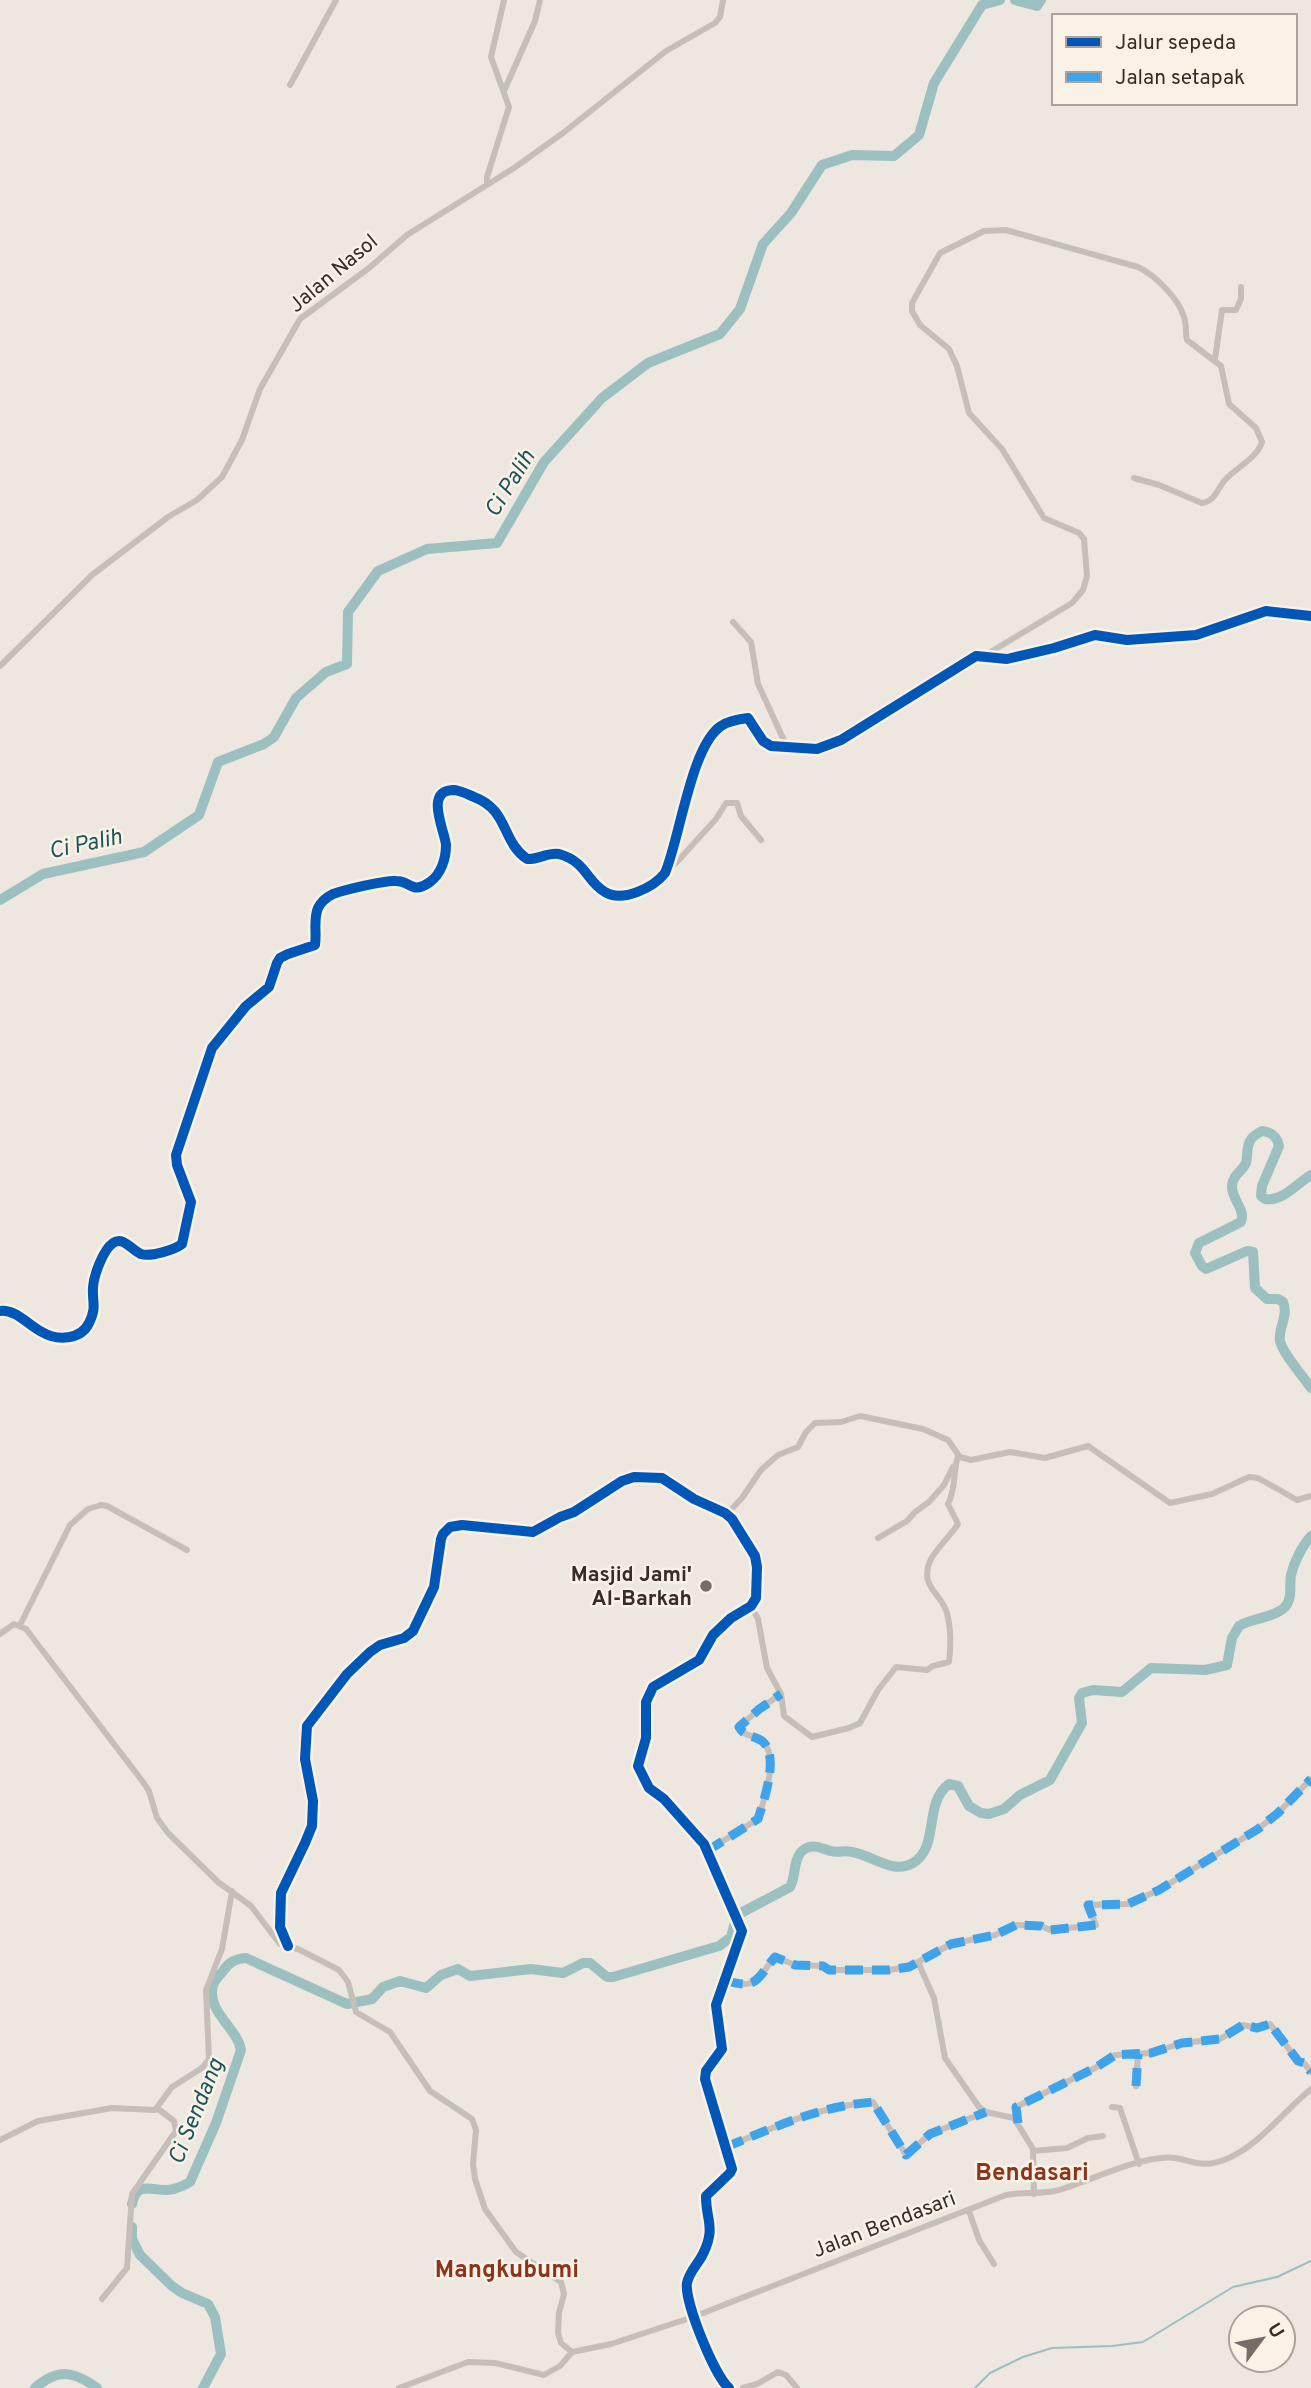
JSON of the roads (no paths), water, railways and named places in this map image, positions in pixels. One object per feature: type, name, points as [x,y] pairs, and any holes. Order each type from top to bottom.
[{"type":"street","points":[[290,85],[336,0]]},
{"type":"street","points":[[487,184],[486,177],[509,107],[491,57],[504,0]]},
{"type":"street","points":[[504,91],[535,21],[540,0]]},
{"type":"street","name":"Jalan Nasol","points":[[0,666],[84,581],[168,517],[197,500],[222,477],[242,440],[260,389],[300,320],[369,268],[407,235],[563,133],[666,51],[715,23],[720,17],[723,0]]},
{"type":"street","points":[[0,1311],[11,1311],[46,1334],[71,1338],[78,1336],[87,1328],[93,1314],[94,1282],[111,1244],[117,1241],[125,1242],[139,1253],[145,1254],[173,1249],[182,1244],[191,1202],[176,1155],[212,1048],[246,1006],[270,987],[280,958],[315,945],[317,911],[330,896],[396,881],[417,888],[436,877],[442,867],[446,844],[437,810],[439,800],[448,791],[460,791],[485,801],[497,813],[516,849],[524,858],[530,860],[555,854],[576,861],[603,891],[611,895],[635,893],[659,880],[666,870],[699,758],[720,727],[748,718],[765,743],[817,749],[833,744],[970,659],[984,656],[1060,611],[1075,599],[1087,581],[1086,543],[1079,533],[1044,517],[1002,449],[969,413],[957,366],[949,349],[914,317],[912,303],[937,257],[944,250],[984,231],[997,229],[1015,232],[1138,267],[1149,274],[1176,302],[1184,315],[1187,340],[1214,359],[1223,371],[1229,404],[1259,433],[1261,447],[1226,479],[1215,496],[1205,503],[1134,478]]},
{"type":"street","points":[[1214,359],[1222,311],[1236,310],[1241,299],[1241,287]]},
{"type":"street","points":[[984,656],[1007,659],[1095,635],[1128,640],[1196,635],[1266,611],[1311,616]]},
{"type":"street","points":[[733,622],[751,642],[758,684],[787,747]]},
{"type":"street","points":[[666,870],[676,863],[716,819],[726,803],[737,803],[741,816],[761,840]]},
{"type":"street","points":[[727,1514],[742,1498],[757,1473],[773,1459],[798,1447],[806,1432],[817,1422],[841,1422],[858,1416],[928,1430],[948,1440],[958,1456],[973,1461],[1010,1452],[1045,1458],[1088,1446],[1170,1503],[1212,1494],[1249,1477],[1258,1478],[1297,1500],[1311,1496]]},
{"type":"street","points":[[878,1538],[907,1521],[930,1502],[942,1488],[958,1456]]},
{"type":"street","points":[[751,1606],[758,1619],[767,1668],[781,1694],[785,1717],[809,1736],[816,1738],[860,1723],[878,1690],[896,1667],[927,1670],[950,1662],[951,1642],[945,1606],[930,1588],[928,1570],[934,1554],[958,1524],[948,1503],[953,1493],[958,1456]]},
{"type":"street","points":[[288,1946],[280,1927],[281,1893],[312,1826],[313,1801],[306,1763],[307,1726],[347,1674],[362,1660],[377,1647],[404,1638],[413,1631],[434,1587],[441,1539],[447,1530],[462,1525],[533,1532],[574,1512],[622,1481],[634,1477],[662,1478],[695,1500],[727,1514],[755,1556],[757,1595],[751,1606],[730,1618],[713,1635],[699,1660],[656,1684],[646,1702],[646,1738],[639,1769],[649,1788],[664,1799],[675,1814],[696,1833],[735,1912],[742,1934],[716,2007],[723,2047],[706,2071],[705,2079],[732,2171],[706,2196],[710,2230],[704,2253],[687,2281],[693,2317],[719,2376],[729,2388]]},
{"type":"street","points":[[20,1626],[70,1525],[88,1509],[107,1506],[187,1550]]},
{"type":"street","points":[[0,1634],[14,1624],[20,1626],[57,1667],[143,1782],[149,1791],[157,1818],[168,1833],[219,1882],[251,1906],[276,1941],[339,1970],[348,1982],[353,2008],[390,2032],[430,2091],[472,2119],[476,2130],[473,2164],[475,2179],[485,2209],[516,2252],[561,2282],[564,2294],[558,2333],[561,2343],[572,2352],[560,2366],[544,2375],[495,2363],[468,2362],[399,2388]]},
{"type":"street","points":[[707,1851],[758,1819],[766,1792],[770,1754],[764,1743],[743,1733],[739,1727],[781,1694]]},
{"type":"street","points":[[725,1980],[740,1985],[754,1983],[761,1978],[775,1957],[795,1965],[823,1966],[829,1970],[897,1969],[918,1962],[951,1944],[995,1935],[1016,1925],[1041,1926],[1050,1930],[1096,1925],[1089,1905],[1128,1904],[1159,1890],[1266,1824],[1311,1779]]},
{"type":"street","points":[[0,2140],[38,2121],[112,2108],[149,2111],[157,2108],[172,2087],[202,2068],[209,2059],[206,1990],[222,1948],[232,1891]]},
{"type":"street","points":[[918,1962],[932,1992],[946,2060],[979,2107],[986,2112],[1012,2117],[1018,2123],[1033,2151],[1034,2194]]},
{"type":"street","points":[[1018,2123],[1017,2107],[1095,2068],[1115,2055],[1156,2052],[1182,2043],[1220,2039],[1243,2025],[1255,2028],[1267,2024],[1298,2061],[1305,2064],[1311,2072]]},
{"type":"street","points":[[1136,2086],[1138,2054]]},
{"type":"street","name":"Jalan Bendasari","points":[[572,2352],[611,2344],[693,2317],[1006,2195],[1060,2190],[1167,2157],[1201,2165],[1230,2157],[1247,2148],[1311,2090]]},
{"type":"street","points":[[726,2147],[813,2112],[844,2104],[873,2102],[906,2155],[930,2134],[986,2112]]},
{"type":"street","points":[[1112,2107],[1120,2108],[1139,2164]]},
{"type":"street","points":[[102,2299],[127,2268],[132,2194],[176,2131],[176,2124],[157,2108]]},
{"type":"street","points":[[1033,2151],[1067,2148],[1090,2137],[1102,2136]]},
{"type":"street","points":[[969,2211],[979,2240],[993,2264]]},
{"type":"street","points":[[743,2388],[778,2372],[786,2375],[797,2388]]},
{"type":"waterway","name":"Ci Palih","points":[[0,900],[43,874],[144,852],[199,815],[218,762],[264,744],[274,737],[296,698],[326,672],[347,664],[348,612],[378,571],[427,549],[497,543],[544,462],[602,398],[648,363],[720,334],[740,309],[763,244],[791,213],[822,165],[852,155],[894,156],[919,135],[934,83],[982,5],[1000,0]]},
{"type":"waterway","name":"Ci Palih","points":[[1015,0],[1037,6],[1041,0]]},
{"type":"waterway","name":"Ci Sendang","points":[[1311,1175],[1284,1195],[1265,1199],[1261,1196],[1262,1186],[1279,1146],[1274,1135],[1269,1132],[1262,1131],[1255,1135],[1249,1144],[1246,1163],[1232,1186],[1242,1213],[1241,1222],[1199,1243],[1195,1253],[1206,1269],[1247,1251],[1253,1252],[1255,1288],[1267,1299],[1283,1302],[1285,1312],[1280,1341],[1311,1388]]},
{"type":"waterway","name":"Ci Sendang","points":[[132,2204],[141,2189],[171,2190],[190,2182],[216,2123],[241,2050],[214,2003],[213,1985],[233,1962],[246,1958],[347,2004],[372,1999],[383,1987],[400,1981],[426,1988],[441,1975],[458,1969],[470,1976],[531,1969],[563,1973],[583,1963],[590,1963],[607,1977],[613,1977],[719,1946],[731,1937],[737,1915],[790,1887],[797,1860],[801,1852],[808,1847],[834,1852],[849,1851],[890,1866],[905,1866],[921,1856],[926,1847],[936,1802],[949,1784],[958,1786],[969,1806],[989,1814],[1004,1809],[1020,1795],[1050,1780],[1082,1723],[1079,1698],[1082,1693],[1093,1690],[1122,1692],[1151,1668],[1205,1670],[1227,1665],[1232,1638],[1239,1626],[1285,1607],[1290,1596],[1294,1565],[1311,1536]]},
{"type":"waterway","name":"Ci Sendang","points":[[132,2227],[132,2239],[140,2255],[172,2286],[208,2304],[215,2317],[221,2354],[203,2388]]},
{"type":"waterway","points":[[975,2388],[990,2373],[1023,2357],[1052,2348],[1143,2342],[1233,2287],[1277,2277],[1311,2261]]},
{"type":"waterway","name":"Ci Sendang","points":[[35,2388],[51,2377],[66,2374],[81,2378],[97,2388]]},
{"type":"place","name":"Masjid Jami' Al-Barkah","points":[[706,1586]]},
{"type":"district","name":"Bendasari","points":[[1032,2172]]},
{"type":"district","name":"Mangkubumi","points":[[507,2269]]}]
